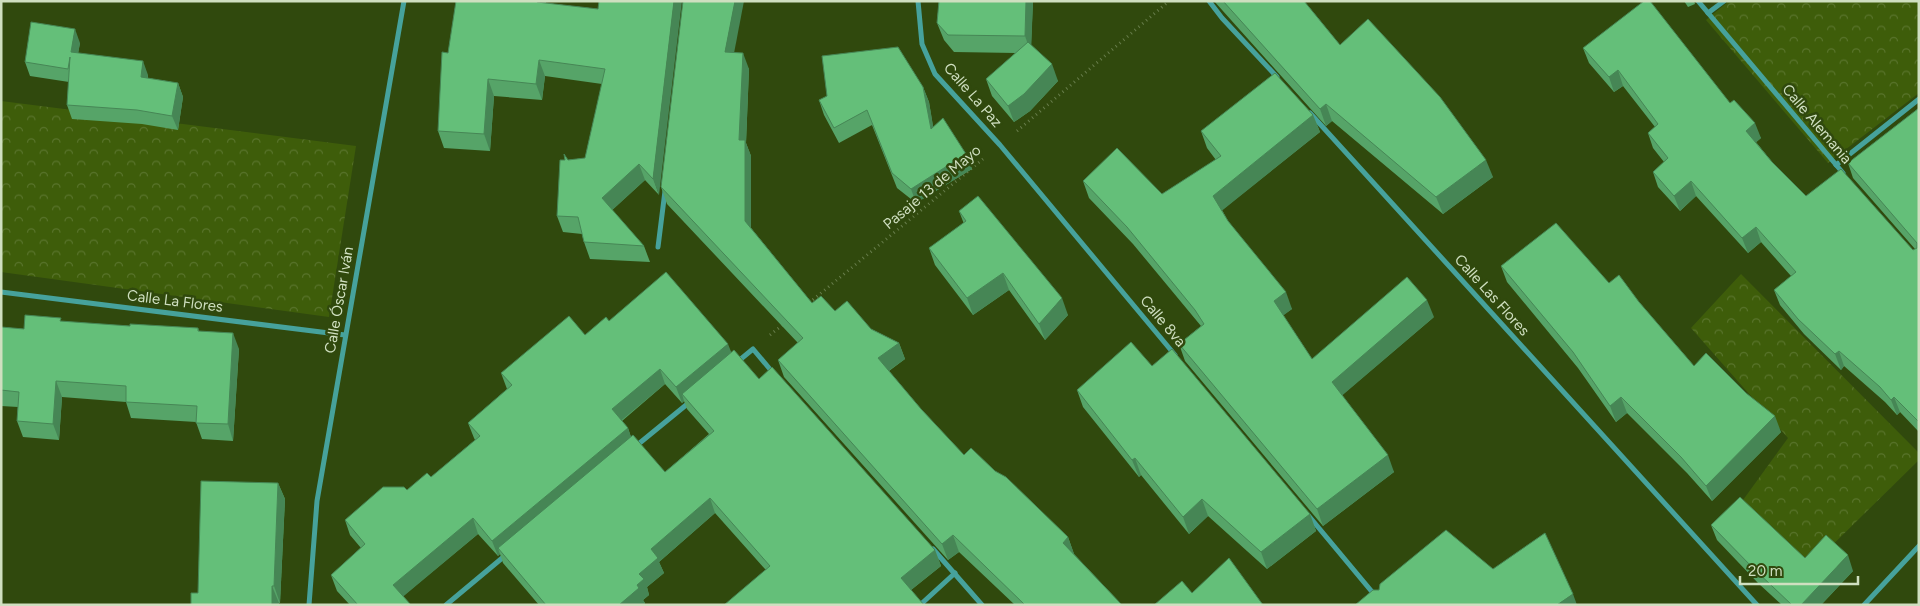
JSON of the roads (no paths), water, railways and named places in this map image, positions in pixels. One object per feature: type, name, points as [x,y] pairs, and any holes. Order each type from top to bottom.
[{"type":"street","name":"Calle Óscar Iván","points":[[309,605],[317,501],[404,1]]},
{"type":"street","name":"Calle La Paz","points":[[918,1],[922,44],[935,74],[1000,145]]},
{"type":"street","points":[[1210,1],[1222,18],[1281,81]]},
{"type":"street","name":"Calle Alemania","points":[[1698,1],[1848,180]]},
{"type":"street","points":[[1708,13],[1724,1]]},
{"type":"street","points":[[1836,165],[1919,99]]},
{"type":"street","name":"Calle Las Flores","points":[[1307,109],[1757,605]]},
{"type":"street","name":"Calle 8va","points":[[1000,145],[1179,360]]},
{"type":"street","points":[[658,247],[665,188]]},
{"type":"street","name":"Calle La Flores","points":[[1,292],[345,335]]},
{"type":"street","points":[[730,369],[753,350],[779,378]]},
{"type":"street","points":[[630,452],[699,394]]},
{"type":"street","points":[[1306,513],[1383,605]]},
{"type":"street","points":[[929,544],[982,605]]},
{"type":"street","points":[[1864,605],[1919,546]]},
{"type":"street","points":[[446,605],[515,547]]},
{"type":"street","points":[[920,605],[955,573]]}]
